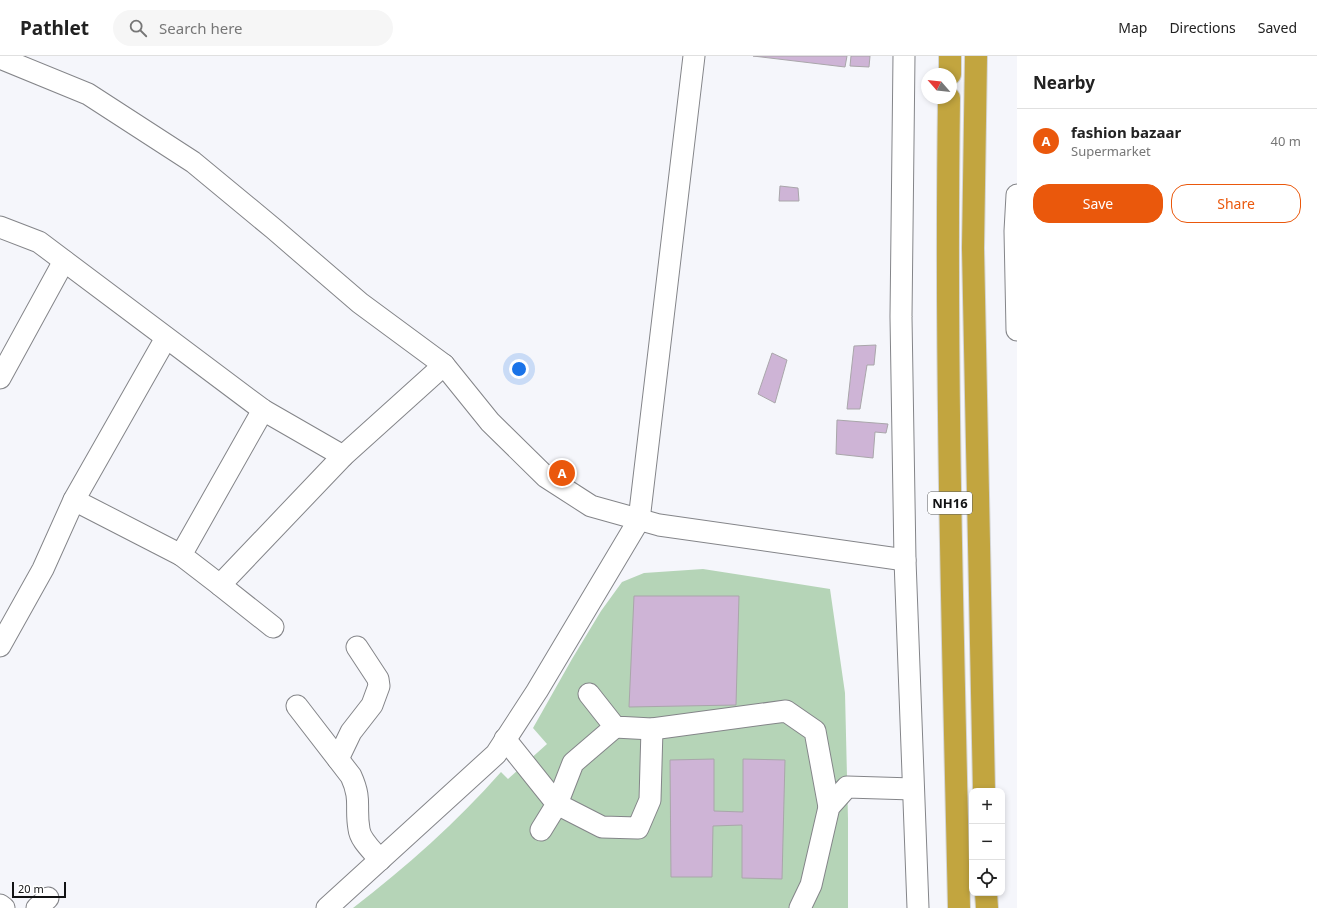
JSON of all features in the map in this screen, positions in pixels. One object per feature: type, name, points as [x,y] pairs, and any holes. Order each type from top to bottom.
[{"type":"highway","points":[[950,56],[950,68]]},
{"type":"highway","name":"NH16","points":[[976,56],[973,248],[984,788]]},
{"type":"highway","name":"NH16","points":[[950,104],[947,288],[950,509],[959,908]]},
{"type":"highway","points":[[986,896],[987,908]]},
{"type":"street","points":[[327,908],[496,754],[538,691],[639,520],[694,56]]},
{"type":"street","points":[[904,56],[901,317],[905,560],[918,908]]},
{"type":"street","points":[[0,58],[88,94],[193,162],[360,303],[444,365],[490,422],[546,476],[591,506],[659,525],[905,560]]},
{"type":"street","points":[[1017,195],[1017,330]]},
{"type":"street","points":[[0,227],[39,242],[263,410],[343,456]]},
{"type":"street","points":[[0,378],[64,261]]},
{"type":"street","points":[[0,646],[43,569],[74,500],[166,338]]},
{"type":"street","points":[[220,585],[343,456],[444,365]]},
{"type":"street","points":[[181,555],[263,410]]},
{"type":"street","points":[[74,500],[181,555],[273,627]]},
{"type":"street","points":[[338,759],[352,732],[372,705],[379,686],[378,679],[357,647]]},
{"type":"street","points":[[589,694],[615,726]]},
{"type":"street","points":[[297,706],[351,776],[357,789],[359,803],[359,829],[361,835],[380,860]]},
{"type":"street","points":[[541,830],[557,804],[573,763],[615,726],[652,729],[786,711],[815,731],[829,807],[811,885],[800,908]]},
{"type":"street","points":[[505,739],[557,804],[602,827],[638,828],[650,800],[652,729]]},
{"type":"street","points":[[829,807],[847,787],[914,789]]},
{"type":"street","points":[[0,905],[4,908]]},
{"type":"green space","points":[[703,569],[830,589],[845,693],[848,819],[848,908],[353,908],[449,826],[501,772],[508,779],[547,744],[533,728],[601,611],[622,582],[644,573]]},
{"type":"building","points":[[753,56],[847,56],[845,67]]},
{"type":"building","points":[[851,56],[870,56],[869,67],[850,66]]},
{"type":"building","points":[[780,186],[798,188],[799,201],[779,201]]},
{"type":"building","points":[[876,345],[874,365],[867,365],[860,409],[847,409],[854,346]]},
{"type":"building","points":[[772,353],[787,360],[775,403],[758,394]]},
{"type":"building","points":[[837,420],[888,424],[886,433],[875,432],[873,458],[836,454]]},
{"type":"building","points":[[634,596],[739,596],[736,705],[629,707]]},
{"type":"building","points":[[714,759],[714,811],[743,812],[743,759],[785,760],[782,879],[742,878],[742,825],[713,826],[712,877],[671,877],[670,760]]},
{"type":"place","name":"fashion bazaar","points":[[562,473]]}]
